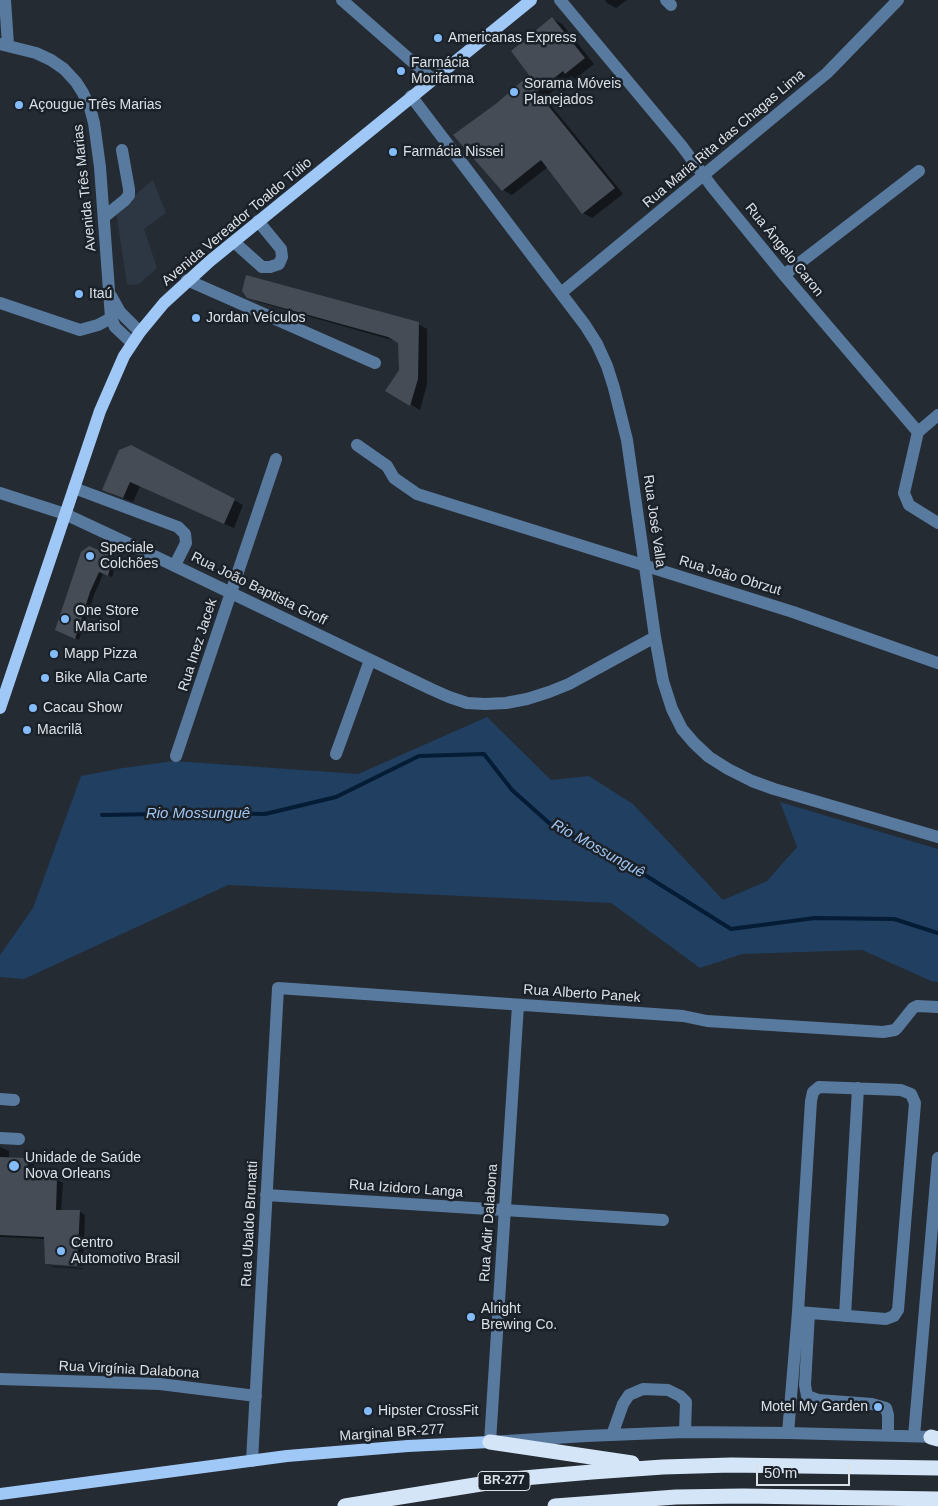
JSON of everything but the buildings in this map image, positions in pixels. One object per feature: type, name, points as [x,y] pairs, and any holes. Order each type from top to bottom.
[{"type":"highway","points":[[490,1442],[663,1467]]},
{"type":"highway","name":"BR-277","points":[[345,1506],[512,1479],[663,1467],[801,1465],[938,1468]]},
{"type":"highway","points":[[555,1506],[676,1497],[935,1498]]},
{"type":"highway","points":[[739,1506],[872,1497]]},
{"type":"highway","points":[[912,1506],[935,1498]]},
{"type":"main road","name":"Avenida Vereador Toaldo Túlio","points":[[0,708],[108,390],[124,356],[140,332],[164,303],[187,280],[531,0]]},
{"type":"main road","name":"Marginal BR-277","points":[[0,1494],[252,1460],[364,1449],[490,1442]]},
{"type":"street","points":[[4,45],[5,0]]},
{"type":"street","points":[[342,0],[432,79]]},
{"type":"street","name":"Rua Ângelo Caron","points":[[560,0],[669,130],[784,275],[918,432]]},
{"type":"street","name":"Rua Maria Rita das Chagas Lima","points":[[561,293],[827,74],[898,0]]},
{"type":"street","name":"Avenida Três Marias","points":[[4,45],[36,53],[64,69],[76,82],[90,108],[94,123],[104,217],[111,318]]},
{"type":"street","name":"Rua José Valla","points":[[411,96],[585,325],[597,344],[607,366],[623,423],[631,466],[644,565],[663,681],[672,709],[682,729],[709,757],[752,781],[938,837]]},
{"type":"street","points":[[104,217],[129,195],[122,150]]},
{"type":"street","points":[[784,275],[918,171]]},
{"type":"street","points":[[234,242],[262,267],[279,264],[282,258],[281,249],[258,222]]},
{"type":"street","points":[[187,280],[375,363]]},
{"type":"street","name":"Avenida Três Marias","points":[[110,292],[120,312],[140,332]]},
{"type":"street","points":[[0,303],[80,330],[98,326],[111,318],[115,327],[132,344]]},
{"type":"street","points":[[938,415],[918,432],[904,493],[909,505],[938,523]]},
{"type":"street","name":"Rua João Obrzut","points":[[357,445],[387,466],[394,478],[412,492],[425,497],[793,612],[938,662]]},
{"type":"street","name":"Rua Inez Jacek","points":[[176,756],[276,459]]},
{"type":"street","points":[[74,488],[178,528],[185,534],[186,543],[175,565]]},
{"type":"street","name":"Rua João Baptista Groff","points":[[0,493],[65,514],[370,660],[449,697],[467,703],[506,703],[528,699],[569,684],[655,637]]},
{"type":"street","points":[[336,754],[370,660]]},
{"type":"street","name":"Rua Alberto Panek","points":[[278,988],[683,1016],[707,1021],[883,1032],[897,1028],[913,1008],[917,1006],[938,1007]]},
{"type":"street","name":"Rua Ubaldo Brunatti","points":[[252,1460],[278,988]]},
{"type":"street","name":"Rua Adir Dalabona","points":[[490,1442],[518,1005]]},
{"type":"street","points":[[803,1312],[886,1319],[894,1316],[898,1310],[915,1104],[911,1094],[901,1090],[819,1087],[813,1092],[811,1101],[803,1312],[807,1396],[818,1400],[872,1404],[886,1408],[888,1435]]},
{"type":"street","points":[[845,1316],[858,1088]]},
{"type":"street","points":[[0,1099],[14,1100]]},
{"type":"street","points":[[0,1138],[19,1139]]},
{"type":"street","points":[[914,1436],[938,1158]]},
{"type":"street","name":"Rua Izidoro Langa","points":[[266,1195],[663,1220]]},
{"type":"street","points":[[788,1433],[803,1312]]},
{"type":"street","name":"Rua Virgínia Dalabona","points":[[0,1379],[146,1383],[256,1396]]},
{"type":"street","points":[[612,1435],[623,1404],[629,1395],[643,1389],[668,1390],[680,1396],[686,1402],[685,1432]]},
{"type":"street","name":"Marginal BR-277","points":[[490,1442],[685,1432],[888,1435],[936,1438]]},
{"type":"shaded area","points":[[153,180],[166,213],[144,229],[157,268],[139,284],[127,285],[116,211]]},
{"type":"shaded area","points":[[487,717],[551,780],[589,776],[633,804],[723,900],[767,881],[797,847],[780,802],[938,849],[938,982],[931,981],[862,950],[742,954],[700,968],[611,903],[228,885],[24,979],[0,977],[0,955],[33,908],[81,776],[174,761],[358,774]]},
{"type":"waterway","name":"Rio Mossunguê","points":[[102,815],[265,814],[336,797],[419,756],[484,754],[512,790],[557,830],[605,850],[731,929],[815,918],[894,919],[938,933]]},
{"type":"place","name":"Americanas Express","points":[[438,38]]},
{"type":"place","name":"Farmácia Morifarma","points":[[401,71]]},
{"type":"place","name":"Sorama Móveis Planejados","points":[[514,92]]},
{"type":"place","name":"Açougue Três Marias","points":[[19,105]]},
{"type":"place","name":"Farmácia Nissei","points":[[393,152]]},
{"type":"place","name":"Itaú","points":[[79,294]]},
{"type":"place","name":"Jordan Veículos","points":[[196,318]]},
{"type":"place","name":"Speciale Colchões","points":[[90,556]]},
{"type":"place","name":"One Store Marisol","points":[[65,619]]},
{"type":"place","name":"Mapp Pizza","points":[[54,654]]},
{"type":"place","name":"Bike Alla Carte","points":[[45,678]]},
{"type":"place","name":"Cacau Show","points":[[33,708]]},
{"type":"place","name":"Macrilã","points":[[27,730]]},
{"type":"place","name":"Unidade de Saúde Nova Orleans","points":[[14,1166]]},
{"type":"place","name":"Centro Automotivo Brasil","points":[[61,1251]]},
{"type":"place","name":"Alright Brewing Co.","points":[[471,1317]]},
{"type":"place","name":"Motel My Garden","points":[[878,1407]]},
{"type":"place","name":"Hipster CrossFit","points":[[368,1411]]}]
